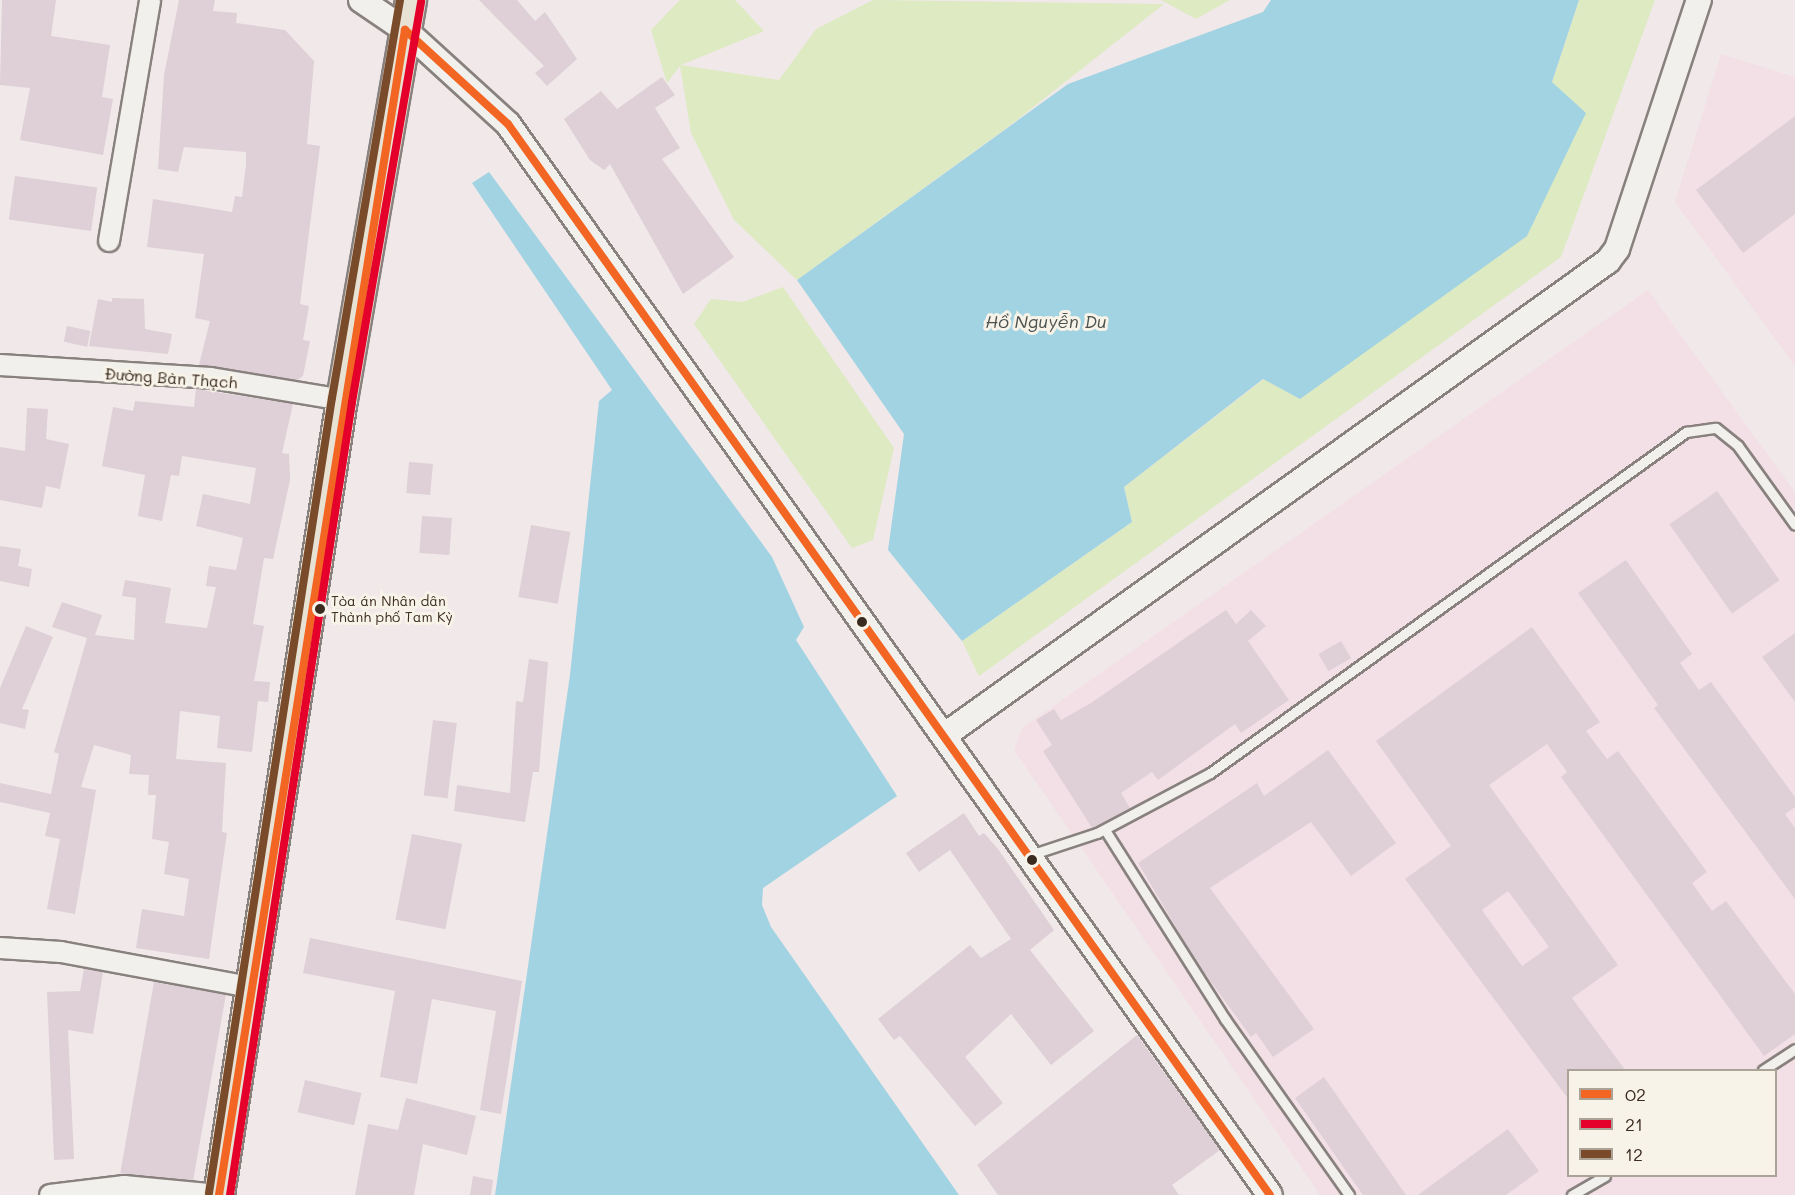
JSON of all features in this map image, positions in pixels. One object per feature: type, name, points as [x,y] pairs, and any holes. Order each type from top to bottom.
[{"type":"main road","points":[[219,1195],[342,400],[411,0]]},
{"type":"street","points":[[109,241],[150,0]]},
{"type":"street","points":[[362,0],[405,30],[508,124],[945,735],[1033,854],[1270,1195]]},
{"type":"street","points":[[945,735],[1608,261],[1617,249],[1699,0]]},
{"type":"street","name":"Đường Bàn Thạch","points":[[0,366],[211,378],[342,400]]},
{"type":"street","points":[[0,948],[54,951],[250,987]]},
{"type":"street","points":[[50,1195],[124,1186],[219,1195]]},
{"type":"lane","points":[[1033,854],[1105,830],[1210,773],[1686,432],[1716,428],[1738,446],[1795,525]]},
{"type":"lane","points":[[1105,830],[1225,1018],[1349,1195]]},
{"type":"lane","points":[[1766,1069],[1795,1049]]},
{"type":"lane","points":[[1572,1195],[1603,1177]]},
{"type":"shaded area","points":[[1721,54],[1795,77],[1795,366],[1675,202]]},
{"type":"shaded area","points":[[1648,290],[1795,492],[1795,1195],[1320,1195],[1014,750],[1022,728]]},
{"type":"green space","points":[[680,0],[735,0],[764,31],[681,65],[779,80],[816,29],[873,0],[1164,4],[1012,124],[797,280],[734,220],[691,133],[680,66],[667,83],[651,30]]},
{"type":"green space","points":[[1161,0],[1230,0],[1196,19]]},
{"type":"green space","points":[[1579,0],[1655,0],[1561,257],[979,676],[962,641],[1132,522],[1124,487],[1264,379],[1300,399],[1552,82]]},
{"type":"green space","points":[[783,287],[894,448],[873,540],[852,548],[694,324],[711,299],[742,302]]},
{"type":"water","name":"Hồ Nguyễn Du","points":[[1271,0],[1579,0],[1552,82],[1586,113],[1527,236],[1300,399],[1263,379],[1124,487],[1132,522],[962,641],[888,550],[904,434],[797,280],[1068,84],[1263,12]]},
{"type":"water","points":[[489,172],[772,557],[804,627],[796,640],[897,796],[763,888],[762,905],[771,927],[959,1195],[495,1195],[570,675],[599,401],[612,390],[472,183]]},
{"type":"building","points":[[2,0],[56,0],[51,36],[110,45],[102,97],[113,99],[103,155],[20,140],[30,88],[0,85]]},
{"type":"building","points":[[179,0],[215,0],[213,11],[237,13],[236,23],[285,30],[314,61],[307,144],[320,146],[300,304],[309,306],[303,340],[310,341],[303,376],[297,380],[199,365],[210,321],[195,318],[204,254],[147,247],[153,199],[232,212],[235,196],[242,197],[246,152],[184,147],[178,172],[158,169],[164,75]]},
{"type":"building","points":[[479,0],[517,0],[535,21],[545,12],[577,59],[547,86],[535,73],[544,66]]},
{"type":"building","points":[[662,77],[675,95],[655,108],[680,148],[662,159],[734,257],[683,294],[610,164],[604,170],[590,160],[564,119],[601,91],[617,109]]},
{"type":"building","points":[[1795,116],[1795,214],[1743,253],[1696,190]]},
{"type":"building","points":[[15,176],[97,188],[91,231],[9,220]]},
{"type":"building","points":[[112,298],[144,299],[145,329],[172,334],[168,354],[89,346],[98,299],[112,302]]},
{"type":"building","points":[[67,326],[90,331],[87,347],[64,342]]},
{"type":"building","points":[[196,389],[293,404],[282,453],[289,454],[290,480],[273,559],[264,558],[253,624],[264,626],[254,681],[270,682],[268,702],[258,701],[252,752],[217,748],[220,716],[180,711],[176,759],[226,763],[222,832],[227,833],[209,959],[136,948],[142,909],[184,916],[189,879],[164,874],[169,842],[152,839],[156,795],[148,795],[149,775],[129,774],[131,755],[94,745],[81,787],[96,790],[75,914],[47,909],[60,839],[45,836],[50,813],[0,802],[0,783],[51,794],[59,754],[54,752],[87,638],[52,627],[62,602],[102,615],[95,635],[134,640],[136,598],[122,596],[125,580],[171,588],[165,623],[207,628],[216,587],[206,586],[209,566],[236,570],[243,538],[196,526],[203,494],[250,504],[256,468],[182,456],[179,476],[171,475],[162,521],[138,516],[145,475],[102,466],[113,407],[133,411],[135,401],[194,407]]},
{"type":"building","points":[[27,408],[48,409],[46,439],[69,444],[60,489],[46,486],[42,508],[0,500],[0,447],[25,451]]},
{"type":"building","points":[[409,462],[433,464],[430,495],[406,493]]},
{"type":"building","points":[[1717,491],[1780,580],[1732,614],[1669,524]]},
{"type":"building","points":[[422,516],[452,518],[449,555],[419,553]]},
{"type":"building","points":[[531,525],[570,532],[558,604],[518,597]]},
{"type":"building","points":[[0,546],[21,549],[18,566],[32,569],[29,587],[0,581]]},
{"type":"building","points":[[1626,560],[1692,654],[1680,663],[1699,690],[1711,682],[1795,797],[1795,807],[1785,814],[1795,828],[1795,899],[1654,708],[1658,705],[1578,593]]},
{"type":"building","points":[[1226,610],[1236,624],[1251,610],[1266,626],[1248,641],[1289,700],[1241,733],[1235,724],[1158,780],[1152,772],[1121,793],[1130,808],[1092,828],[1043,751],[1052,745],[1036,720],[1054,709],[1061,720],[1091,703]]},
{"type":"building","points":[[26,626],[53,637],[22,709],[29,710],[25,729],[0,723],[0,688]]},
{"type":"building","points":[[1532,627],[1600,722],[1586,731],[1607,759],[1618,751],[1707,872],[1692,883],[1712,911],[1726,901],[1795,994],[1795,1034],[1764,1056],[1561,777],[1567,772],[1547,744],[1489,785],[1618,965],[1572,998],[1625,1069],[1567,1069],[1567,1097],[1405,879],[1451,846],[1376,741]],"holes":[[[1508,891],[1549,947],[1522,966],[1482,910]]]},
{"type":"building","points":[[1795,633],[1795,702],[1762,657]]},
{"type":"building","points":[[1341,641],[1351,658],[1328,671],[1318,654]]},
{"type":"building","points":[[529,659],[548,662],[539,772],[533,772],[525,822],[454,811],[457,785],[510,793],[516,701],[523,702]]},
{"type":"building","points":[[433,720],[457,723],[448,798],[424,795]]},
{"type":"building","points":[[1328,750],[1396,843],[1351,876],[1311,822],[1210,888],[1314,1029],[1273,1057],[1256,1033],[1251,1037],[1196,961],[1138,863],[1257,783],[1264,796]]},
{"type":"building","points":[[964,813],[979,836],[984,833],[998,849],[1054,930],[1030,950],[1094,1031],[1051,1065],[1011,1014],[965,1057],[1003,1103],[975,1126],[900,1036],[894,1040],[878,1019],[970,945],[981,958],[1011,939],[950,850],[919,872],[906,853]]},
{"type":"building","points":[[412,834],[462,844],[445,929],[395,919]]},
{"type":"building","points":[[310,938],[522,981],[501,1114],[480,1110],[496,1011],[432,999],[417,1084],[380,1077],[395,991],[303,973]]},
{"type":"building","points":[[84,968],[103,972],[93,1034],[68,1030],[74,1159],[54,1160],[47,992],[80,991]]},
{"type":"building","points":[[154,982],[226,995],[192,1186],[120,1173]]},
{"type":"building","points":[[1137,1035],[1220,1150],[1172,1185],[1179,1195],[998,1195],[977,1165]]},
{"type":"building","points":[[1324,1077],[1406,1195],[1363,1195],[1295,1098]]},
{"type":"building","points":[[305,1080],[362,1093],[354,1125],[298,1112]]},
{"type":"building","points":[[406,1098],[476,1116],[467,1155],[423,1144],[414,1195],[355,1195],[368,1124],[398,1130]]},
{"type":"building","points":[[1508,1129],[1539,1171],[1506,1195],[1418,1195]]},
{"type":"building","points":[[473,1176],[493,1180],[491,1195],[470,1195]]},
{"type":"transit line","name":"12","points":[[209,1193],[332,398],[400,0]]},
{"type":"transit line","name":"21","points":[[230,1195],[352,402],[421,2]]},
{"type":"transit line","name":"02","points":[[405,30],[508,124],[1270,1195]]},
{"type":"transit line","name":"02","points":[[219,1195],[405,30]]},
{"type":"place","name":"Tòa án Nhân dân Thành phố Tam Kỳ","points":[[320,609]]}]
